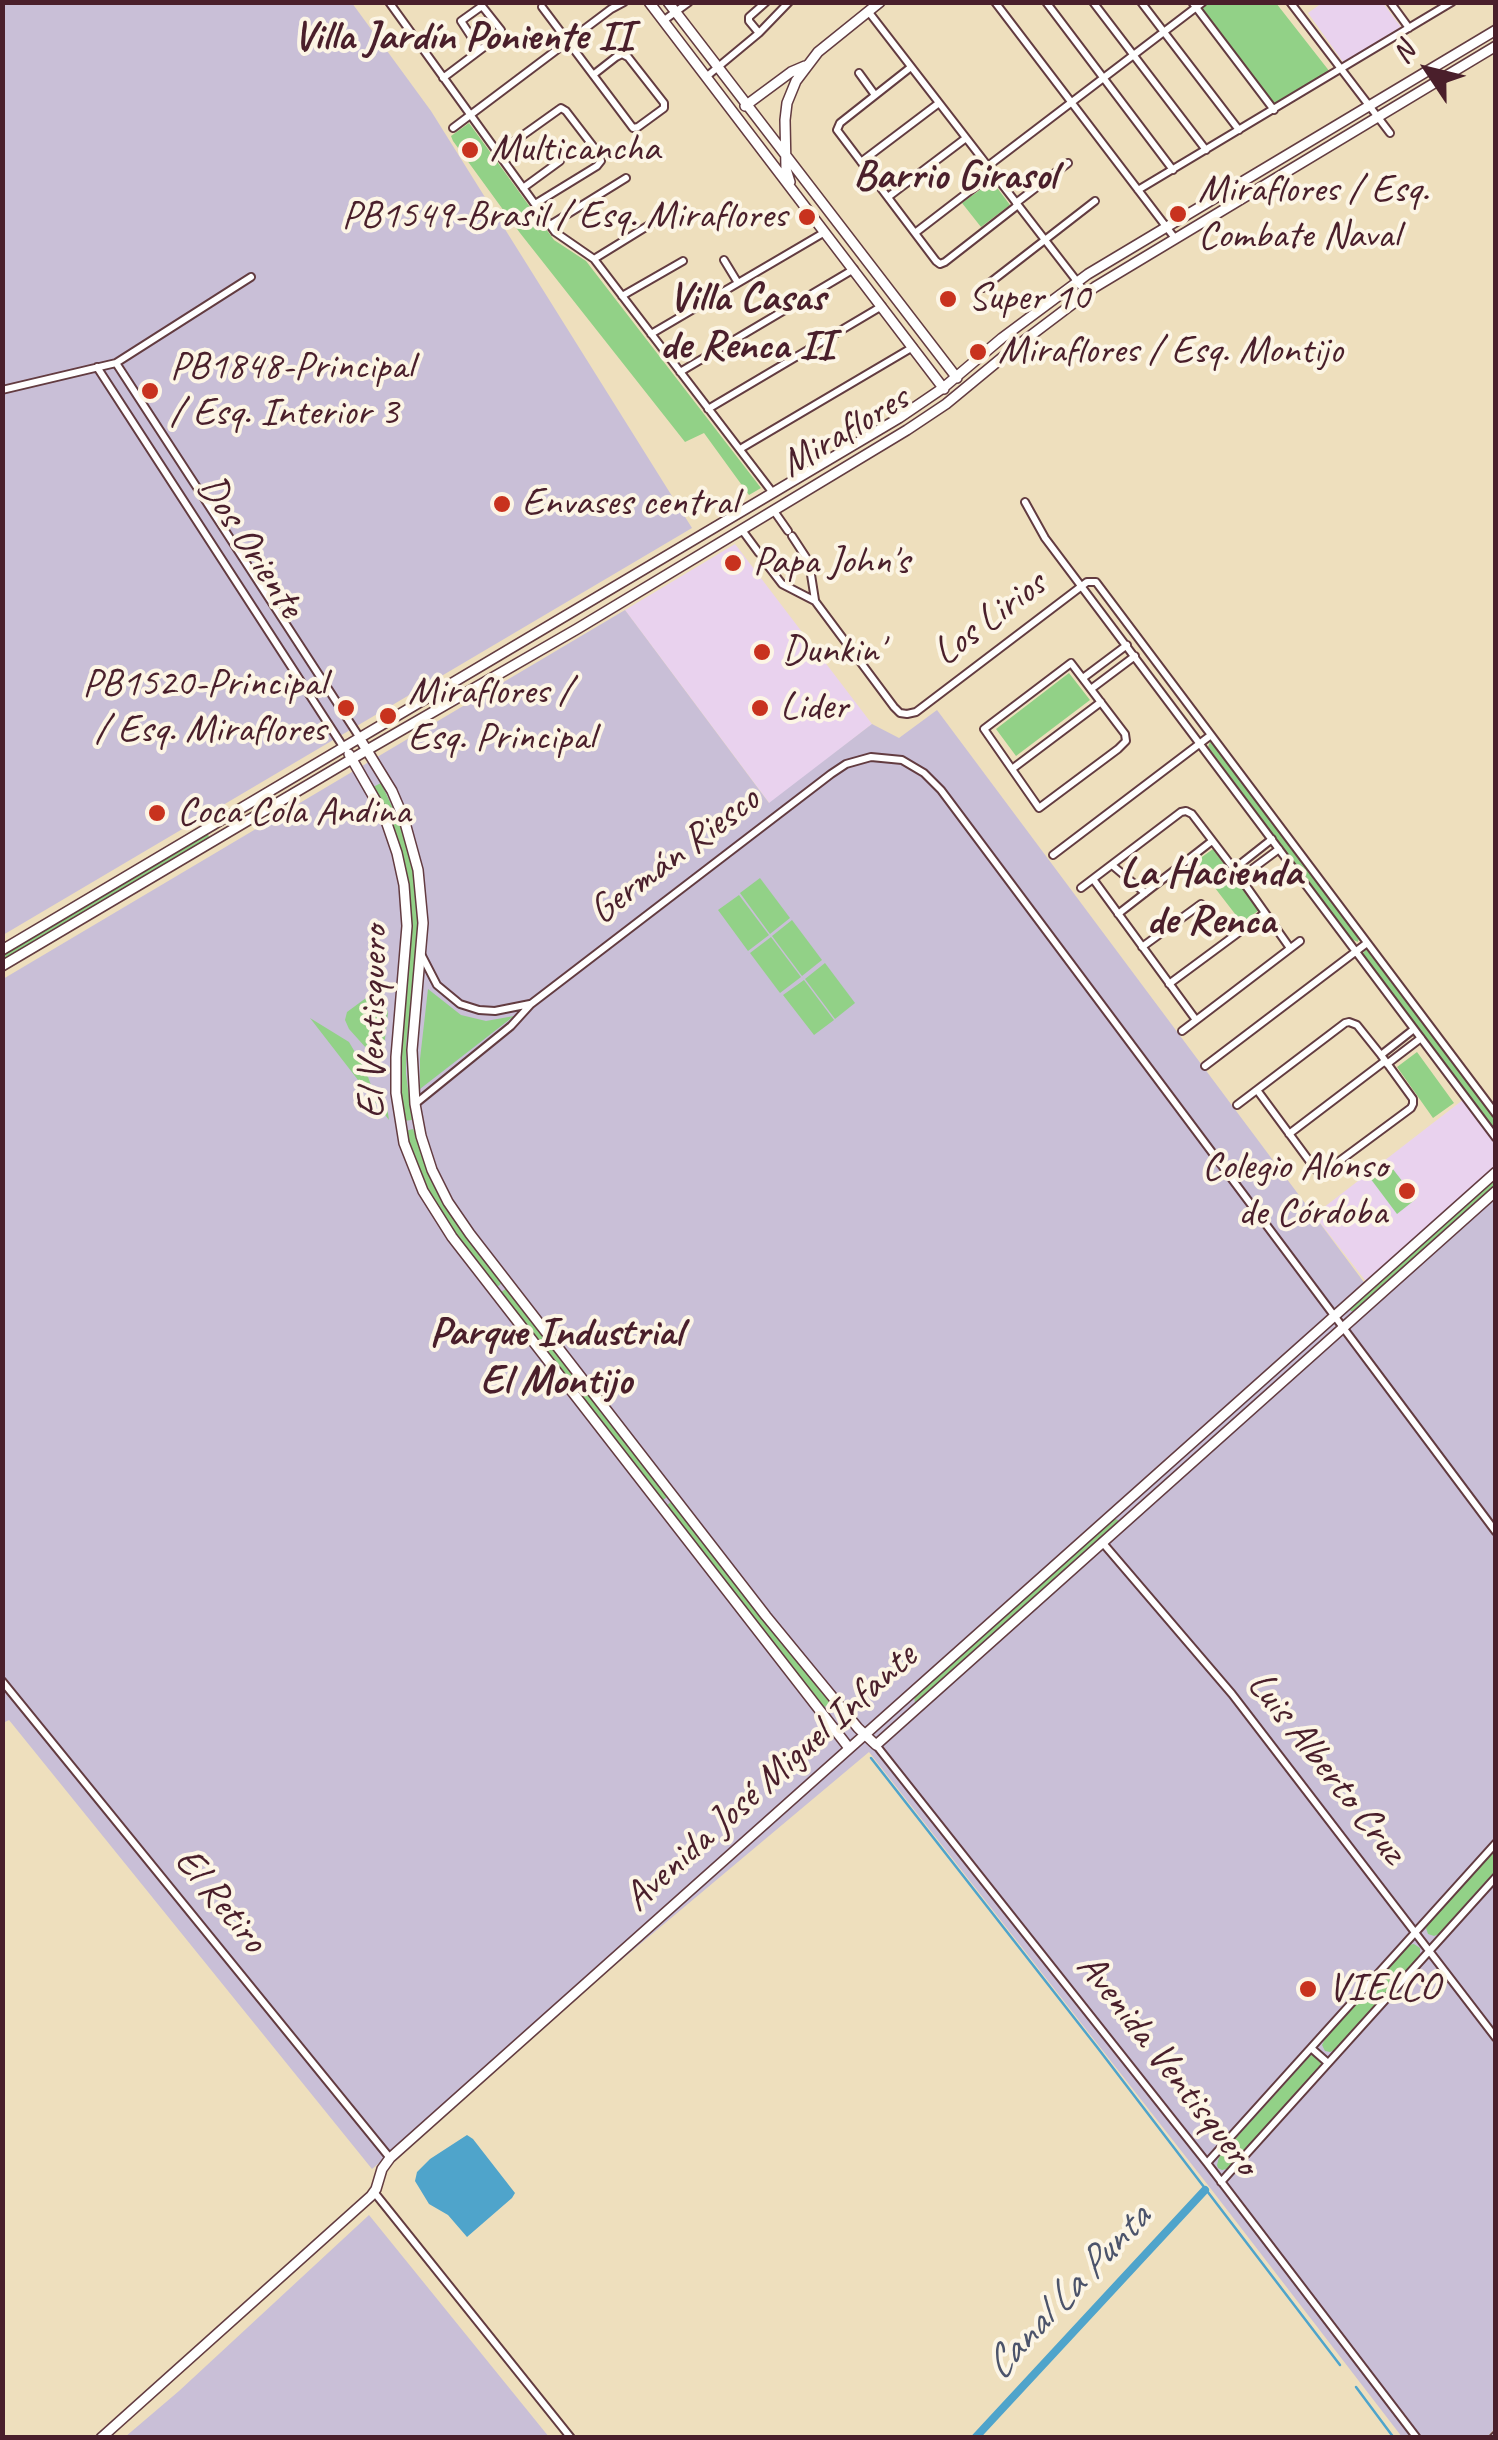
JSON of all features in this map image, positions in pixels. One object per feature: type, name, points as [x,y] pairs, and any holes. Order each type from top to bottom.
[{"type":"street","points":[[454,128],[613,6],[624,2]]},
{"type":"street","points":[[649,2],[952,399]]},
{"type":"street","points":[[668,2],[965,388]]},
{"type":"street","points":[[664,21],[689,2]]},
{"type":"street","points":[[759,34],[749,21],[766,2]]},
{"type":"street","points":[[706,77],[759,34],[789,2]]},
{"type":"street","points":[[796,193],[788,176],[785,120],[796,81],[824,46],[880,2]]},
{"type":"street","points":[[995,2],[1174,237]]},
{"type":"street","points":[[1046,2],[1173,170]]},
{"type":"street","points":[[1093,2],[1206,150]]},
{"type":"street","points":[[1141,2],[1239,130]]},
{"type":"street","points":[[1290,2],[1390,133]]},
{"type":"street","points":[[1390,2],[1410,28]]},
{"type":"street","points":[[1138,190],[1410,28],[1441,5],[1452,2]]},
{"type":"street","points":[[390,3],[550,226],[594,259],[773,492]]},
{"type":"street","points":[[543,4],[569,42],[593,75],[633,128],[664,108],[622,54],[593,75]]},
{"type":"street","points":[[915,234],[1072,102],[1197,4],[1274,110]]},
{"type":"street","points":[[444,78],[502,33],[482,6],[462,18],[461,24],[480,50]]},
{"type":"street","points":[[868,11],[1086,293]]},
{"type":"street","name":"Miraflores","points":[[2,950],[899,418],[944,388],[1077,282],[1496,30]]},
{"type":"street","name":"Miraflores","points":[[2,966],[578,629],[907,430],[1086,293],[1496,46]]},
{"type":"street","points":[[734,113],[790,72],[806,66]]},
{"type":"street","points":[[911,67],[838,127],[838,132],[940,264],[1068,163]]},
{"type":"street","points":[[858,73],[876,95]]},
{"type":"street","points":[[862,162],[939,103]]},
{"type":"street","points":[[498,153],[561,108],[599,154],[597,166],[535,204]]},
{"type":"street","points":[[888,197],[966,138]]},
{"type":"street","points":[[524,188],[560,162]]},
{"type":"street","points":[[550,226],[626,178]]},
{"type":"street","points":[[983,288],[1095,200]]},
{"type":"street","points":[[594,259],[654,222]]},
{"type":"street","points":[[651,334],[825,232]]},
{"type":"street","points":[[724,260],[738,283]]},
{"type":"street","points":[[622,296],[683,261]]},
{"type":"street","points":[[680,372],[854,270]]},
{"type":"street","points":[[2,390],[116,363],[250,277]]},
{"type":"street","points":[[708,409],[882,306]]},
{"type":"street","points":[[740,449],[913,347]]},
{"type":"street","name":"Dos Oriente","points":[[116,363],[367,750]]},
{"type":"street","name":"Dos Oriente","points":[[97,367],[352,759]]},
{"type":"street","points":[[899,418],[907,430]]},
{"type":"street","points":[[1025,502],[1045,538],[1496,1138]]},
{"type":"street","points":[[774,510],[809,562],[816,601]]},
{"type":"street","points":[[742,530],[779,581],[816,601]]},
{"type":"street","points":[[1082,587],[1091,580],[1098,583],[1496,1114]]},
{"type":"street","name":"Los Lirios","points":[[816,601],[894,707],[907,714],[916,712],[1082,587]]},
{"type":"street","points":[[569,614],[578,629]]},
{"type":"street","points":[[1084,678],[1127,645]]},
{"type":"street","points":[[1091,688],[1135,656]]},
{"type":"street","points":[[1071,663],[1091,688],[1125,734],[1126,741],[1039,808],[984,729],[1071,663]]},
{"type":"street","points":[[1012,769],[1100,702]]},
{"type":"street","points":[[1053,855],[1212,735]]},
{"type":"street","name":"El Ventisquero","points":[[367,750],[404,819],[422,894],[412,1050],[415,1104],[432,1170],[448,1202],[673,1498],[864,1734]]},
{"type":"street","name":"Germán Riesco","points":[[415,1104],[532,1004],[831,774],[857,760],[894,758],[917,768],[936,784],[1334,1316]]},
{"type":"street","name":"El Ventisquero","points":[[352,759],[384,815],[404,884],[407,926],[395,1075],[398,1111],[404,1143],[431,1206],[849,1748]]},
{"type":"street","points":[[365,782],[382,774]]},
{"type":"street","points":[[1081,888],[1180,812],[1186,812],[1192,814],[1234,868],[1290,948]]},
{"type":"street","points":[[207,828],[217,839]]},
{"type":"street","points":[[1234,868],[1272,839]]},
{"type":"street","points":[[1118,914],[1212,841]]},
{"type":"street","points":[[1240,878],[1280,849]]},
{"type":"street","points":[[1112,864],[1145,894]]},
{"type":"street","points":[[1093,879],[1196,1020]]},
{"type":"street","points":[[1142,946],[1201,904]]},
{"type":"street","points":[[1170,984],[1265,913]]},
{"type":"street","points":[[1182,1031],[1300,941]]},
{"type":"street","points":[[1205,1066],[1367,943]]},
{"type":"street","points":[[421,954],[437,985],[460,1004],[495,1011],[532,1004]]},
{"type":"street","points":[[1237,1105],[1347,1022],[1356,1024],[1414,1104],[1320,1172],[1257,1090]]},
{"type":"street","points":[[1385,1060],[1414,1029]]},
{"type":"street","points":[[1290,1134],[1385,1060],[1421,1038]]},
{"type":"street","name":"Avenida José Miguel Infante","points":[[101,2438],[374,2192],[380,2172],[390,2158],[1496,1172]]},
{"type":"street","name":"Avenida José Miguel Infante","points":[[876,1746],[1496,1191]]},
{"type":"street","points":[[495,1292],[507,1283]]},
{"type":"street","points":[[1334,1316],[1496,1532]]},
{"type":"street","points":[[1232,1407],[1240,1410],[1242,1418]]},
{"type":"street","points":[[660,1507],[673,1498]]},
{"type":"street","name":"Luis Alberto Cruz","points":[[1102,1542],[1232,1694],[1496,2038]]},
{"type":"street","name":"El Retiro","points":[[2,1681],[390,2158]]},
{"type":"street","points":[[906,1696],[917,1709]]},
{"type":"street","points":[[824,1717],[840,1706]]},
{"type":"street","name":"Avenida Ventisquero","points":[[864,1734],[1222,2182],[1417,2438]]},
{"type":"street","points":[[1207,2163],[1496,1844]]},
{"type":"street","points":[[1222,2182],[1496,1877]]},
{"type":"street","points":[[1311,2048],[1328,2063]]},
{"type":"street","points":[[374,2192],[571,2438]]},
{"type":"shaded area","points":[[2,3],[352,3],[431,111],[692,528],[3,935]]},
{"type":"shaded area","points":[[1322,3],[1383,3],[1401,27],[1343,62],[1308,13]]},
{"type":"shaded area","points":[[735,544],[872,724],[770,804],[625,610]]},
{"type":"shaded area","points":[[625,610],[769,803],[872,724],[899,738],[937,710],[1366,1285],[1495,1170],[1495,2428],[1487,2437],[1402,2437],[869,1752],[372,2169],[9,1720],[3,1723],[3,979]]},
{"type":"shaded area","name":"Colegio Alonso de Córdoba","points":[[1464,1099],[1495,1142],[1495,1167],[1368,1284],[1314,1215]]},
{"type":"shaded area","points":[[369,2215],[549,2437],[125,2437],[179,2391]]},
{"type":"green space","points":[[1208,3],[1276,3],[1330,72],[1274,104],[1199,9]]},
{"type":"green space","points":[[469,123],[554,240],[586,261],[761,488],[749,495],[704,433],[685,442],[520,233],[453,141],[451,136]]},
{"type":"green space","points":[[992,181],[1010,205],[981,227],[962,203]]},
{"type":"green space","points":[[1069,673],[1090,700],[1016,756],[996,729]]},
{"type":"green space","points":[[1210,742],[1359,937],[1358,942],[1351,939],[1208,747]]},
{"type":"green space","points":[[381,783],[407,846],[418,918],[406,1044],[412,1120],[403,1121],[399,1043],[410,920],[390,823],[373,787]]},
{"type":"green space","points":[[207,833],[211,840],[3,963],[2,953]]},
{"type":"green space","points":[[1213,849],[1259,910],[1242,923],[1195,862]]},
{"type":"green space","points":[[760,878],[790,918],[770,934],[740,893]]},
{"type":"green space","points":[[739,895],[769,935],[748,951],[718,910]]},
{"type":"green space","points":[[792,920],[822,960],[802,976],[772,936]]},
{"type":"green space","points":[[771,937],[801,977],[780,993],[750,953]]},
{"type":"green space","points":[[1366,949],[1495,1119],[1495,1132],[1364,956]]},
{"type":"green space","points":[[825,963],[855,1003],[835,1019],[805,979]]},
{"type":"green space","points":[[804,980],[834,1020],[814,1035],[783,995]]},
{"type":"green space","points":[[428,989],[461,1015],[486,1021],[514,1016],[420,1089],[420,1059]]},
{"type":"green space","points":[[366,998],[385,1006],[388,1012],[382,1052],[367,1049],[345,1020],[347,1012]]},
{"type":"green space","points":[[310,1018],[349,1042],[373,1091],[387,1107],[389,1120]]},
{"type":"green space","points":[[1417,1052],[1454,1103],[1433,1118],[1397,1067]]},
{"type":"green space","points":[[413,1129],[433,1181],[503,1282],[496,1288],[452,1231],[425,1186],[405,1131]]},
{"type":"green space","points":[[1389,1164],[1416,1199],[1397,1214],[1370,1178]]},
{"type":"green space","points":[[1495,1176],[1495,1187],[1355,1312],[1351,1311],[1349,1308]]},
{"type":"green space","points":[[507,1288],[668,1496],[661,1502],[500,1293]]},
{"type":"green space","points":[[672,1501],[830,1703],[822,1709],[665,1507]]},
{"type":"green space","points":[[1115,1519],[1117,1524],[915,1703],[914,1696]]},
{"type":"green space","points":[[1495,1849],[1495,1871],[1439,1934],[1428,1934],[1429,1923]]},
{"type":"green space","points":[[1414,1944],[1420,1948],[1420,1956],[1335,2050],[1325,2051],[1325,2039]]},
{"type":"green space","points":[[1311,2055],[1322,2061],[1319,2068],[1230,2168],[1218,2168],[1219,2157]]},
{"type":"water","points":[[467,2135],[515,2193],[467,2237],[448,2215],[429,2204],[415,2181],[417,2172],[430,2159]]},
{"type":"waterway","points":[[871,1758],[1340,2365]]},
{"type":"waterway","name":"Canal La Punta","points":[[975,2438],[1205,2190]]},
{"type":"waterway","points":[[1356,2387],[1394,2438]]},
{"type":"place","name":"Multicancha","points":[[470,150]]},
{"type":"place","name":"Miraflores / Esq. Combate Naval","points":[[1178,214]]},
{"type":"place","name":"PB1549-Brasil / Esq. Miraflores","points":[[807,217]]},
{"type":"place","name":"Super 10","points":[[948,299]]},
{"type":"place","name":"Miraflores / Esq. Montijo","points":[[978,352]]},
{"type":"place","name":"PB1848-Principal / Esq. Interior 3","points":[[150,391]]},
{"type":"place","name":"Envases central","points":[[502,504]]},
{"type":"place","name":"Papa John's","points":[[733,563]]},
{"type":"place","name":"Dunkin'","points":[[762,652]]},
{"type":"place","name":"PB1520-Principal / Esq. Miraflores","points":[[346,708]]},
{"type":"place","name":"Lider","points":[[760,708]]},
{"type":"place","name":"Miraflores / Esq. Principal","points":[[388,716]]},
{"type":"place","name":"Coca Cola Andina","points":[[157,813]]},
{"type":"place","name":"Colegio Alonso de Córdoba","points":[[1407,1191]]},
{"type":"place","name":"VIELCO","points":[[1308,1989]]},
{"type":"district","name":"Villa Jardín Poniente II","points":[[463,38]]},
{"type":"district","name":"Barrio Girasol","points":[[955,177]]},
{"type":"district","name":"Villa Casas de Renca II","points":[[747,323]]},
{"type":"district","name":"La Hacienda de Renca","points":[[1211,898]]},
{"type":"district","name":"Parque Industrial El Montijo","points":[[556,1358]]}]
